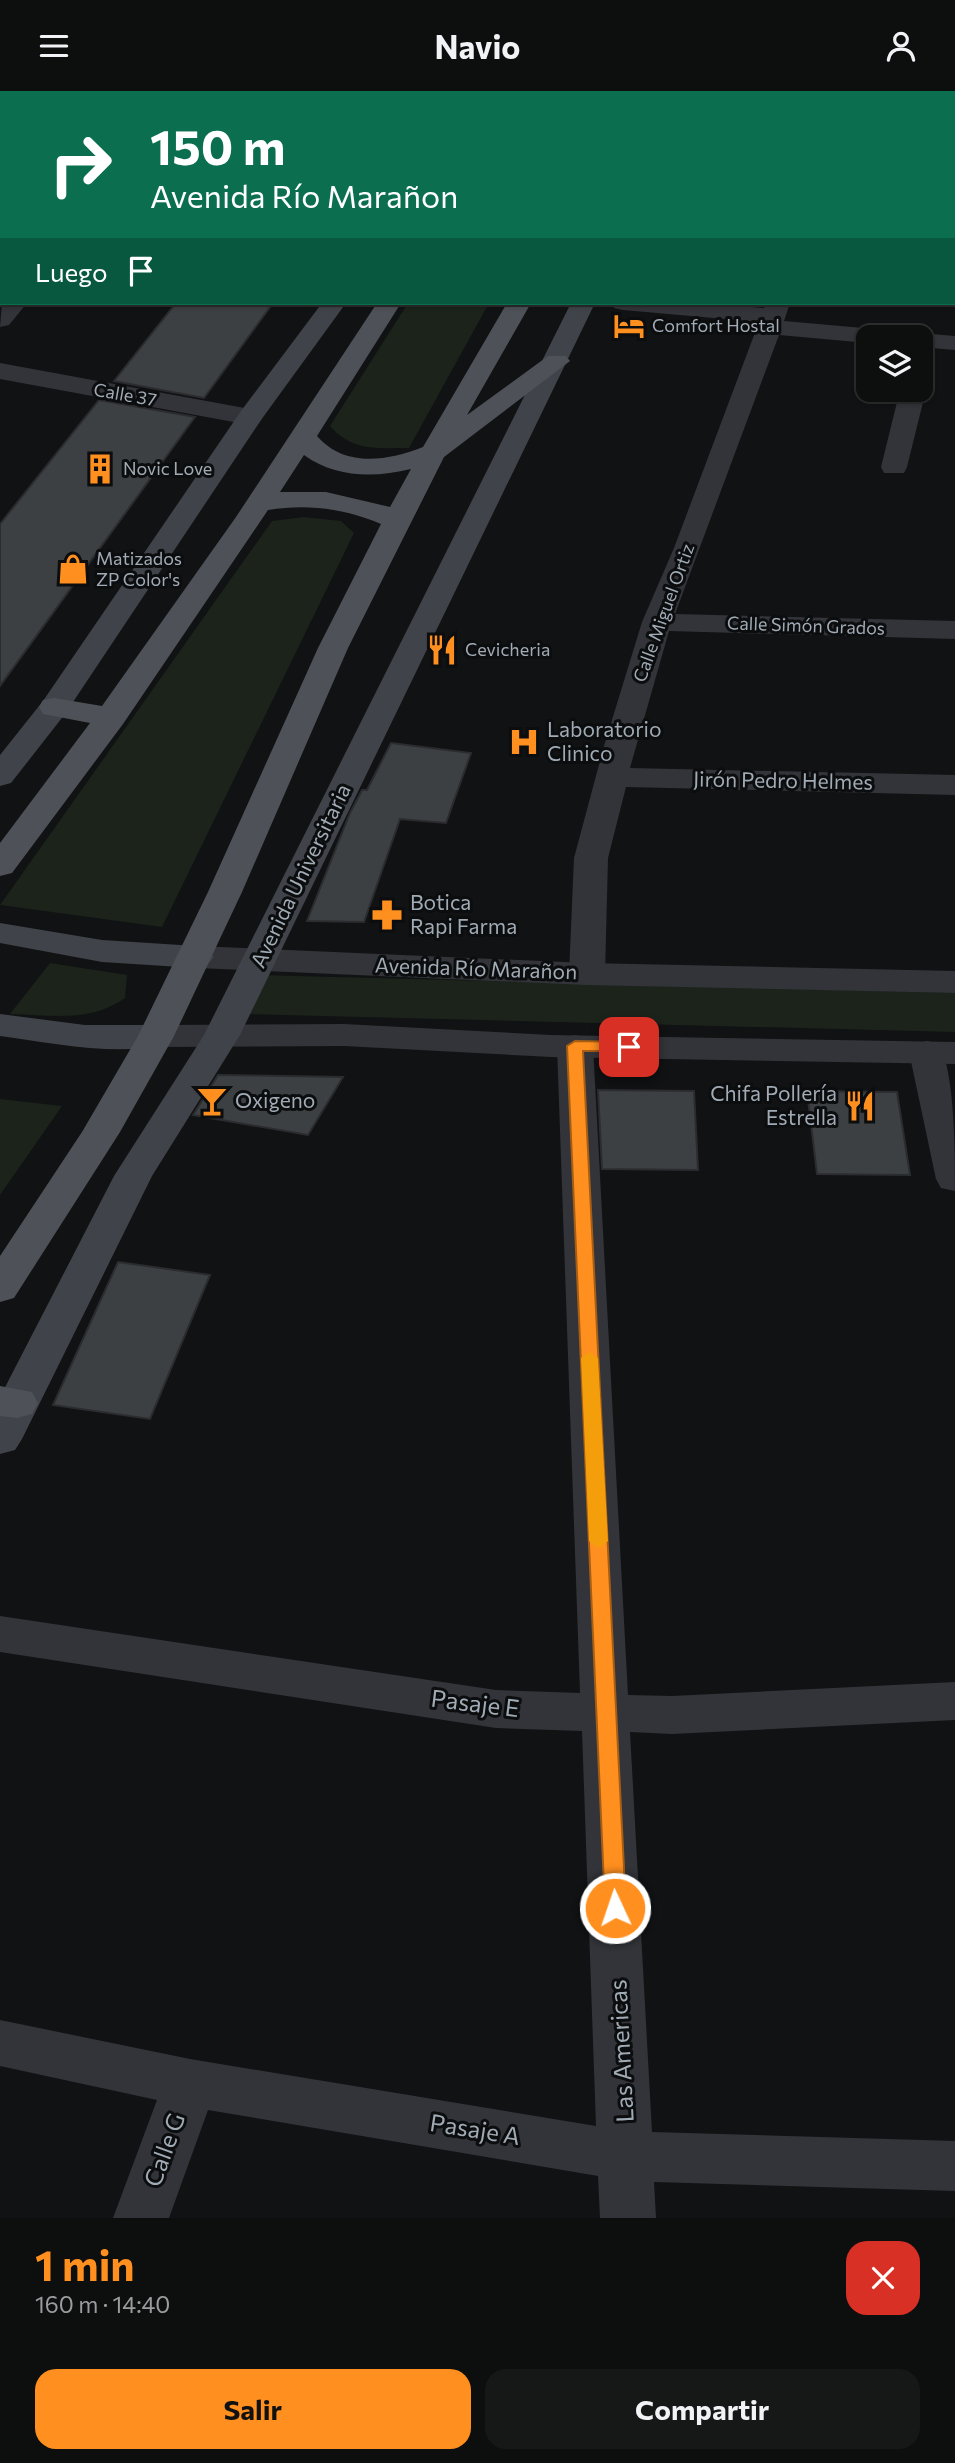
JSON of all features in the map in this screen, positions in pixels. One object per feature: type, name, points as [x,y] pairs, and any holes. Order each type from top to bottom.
[{"type":"main road","points":[[0,776],[54,707],[250,417],[333,305]]},
{"type":"main road","points":[[0,866],[112,717],[303,437],[387,305]]},
{"type":"main road","points":[[0,1288],[122,1097],[156,1036],[196,957],[334,647],[451,414],[518,305]]},
{"type":"main road","name":"Avenida Universitaria","points":[[6,1414],[133,1176],[222,1035],[474,520],[557,361],[582,305]]},
{"type":"main road","points":[[303,437],[312,450],[333,463],[359,467],[382,467],[432,453],[557,361]]},
{"type":"main road","points":[[256,504],[301,498],[351,502],[393,519],[396,525]]},
{"type":"main road","points":[[54,707],[112,717]]},
{"type":"main road","name":"Avenida Río Marañon","points":[[0,933],[102,951],[196,957]]},
{"type":"main road","points":[[0,1025],[85,1037],[156,1036]]},
{"type":"street","points":[[0,320],[13,305]]},
{"type":"street","points":[[648,305],[773,315],[856,330]]},
{"type":"street","name":"Calle Miguel Ortiz","points":[[586,974],[591,858],[612,777],[657,622],[688,548],[773,315]]},
{"type":"street","points":[[933,345],[955,342]]},
{"type":"street","name":"Calle 37","points":[[3,376],[250,417]]},
{"type":"street","points":[[894,467],[910,402]]},
{"type":"street","name":"Calle Simón Grados","points":[[657,622],[955,630]]},
{"type":"street","name":"Jirón Pedro Helmes","points":[[612,777],[955,785]]},
{"type":"street","name":"Avenida Río Marañon","points":[[196,957],[259,962],[586,974],[955,982]]},
{"type":"street","points":[[156,1036],[344,1035],[575,1046],[941,1052],[955,1179]]},
{"type":"street","name":"Las Americas","points":[[575,1046],[628,2218]]},
{"type":"street","name":"Pasaje E","points":[[0,1635],[496,1709],[607,1715],[672,1715],[955,1700]]},
{"type":"street","name":"Pasaje A","points":[[0,2043],[190,2083],[626,2156],[955,2166]]},
{"type":"street","name":"Calle G","points":[[141,2218],[190,2083]]},
{"type":"shaded area","points":[[407,305],[488,305],[409,448],[366,447],[348,440],[330,426]]},
{"type":"shaded area","points":[[304,517],[341,521],[354,533],[162,927],[0,905],[272,521]]},
{"type":"shaded area","points":[[50,963],[127,975],[125,998],[98,1011],[70,1016],[10,1014]]},
{"type":"shaded area","points":[[258,975],[955,993],[955,1032],[245,1014]]},
{"type":"shaded area","points":[[0,1099],[62,1106],[0,1195]]},
{"type":"building","points":[[174,305],[272,305],[204,398],[114,381]]},
{"type":"building","points":[[99,400],[195,417],[0,686],[0,524]]},
{"type":"building","points":[[391,743],[471,753],[446,823],[400,819],[364,922],[307,921],[350,813],[362,790],[367,790]]},
{"type":"building","points":[[218,1075],[343,1077],[308,1135],[193,1115]]},
{"type":"building","points":[[598,1090],[694,1091],[698,1170],[602,1169]]},
{"type":"building","points":[[807,1091],[897,1092],[910,1175],[817,1174]]},
{"type":"building","points":[[118,1262],[210,1275],[150,1419],[53,1405]]},
{"type":"slow traffic","points":[[589,1358],[598,1541]]},
{"type":"place","name":"Comfort Hostal","points":[[629,326]]},
{"type":"place","name":"Novic Love","points":[[100,469]]},
{"type":"place","name":"Matizados ZP Color's","points":[[73,569]]},
{"type":"place","name":"Cevicheria","points":[[442,650]]},
{"type":"place","name":"Laboratorio Clinico","points":[[524,742]]},
{"type":"place","name":"Botica Rapi Farma","points":[[387,915]]},
{"type":"place","name":"Oxigeno","points":[[212,1101]]},
{"type":"place","name":"Chifa Pollería Estrella","points":[[860,1106]]},
{"type":"route","points":[[615,1908],[575,1046],[629,1047]]}]
